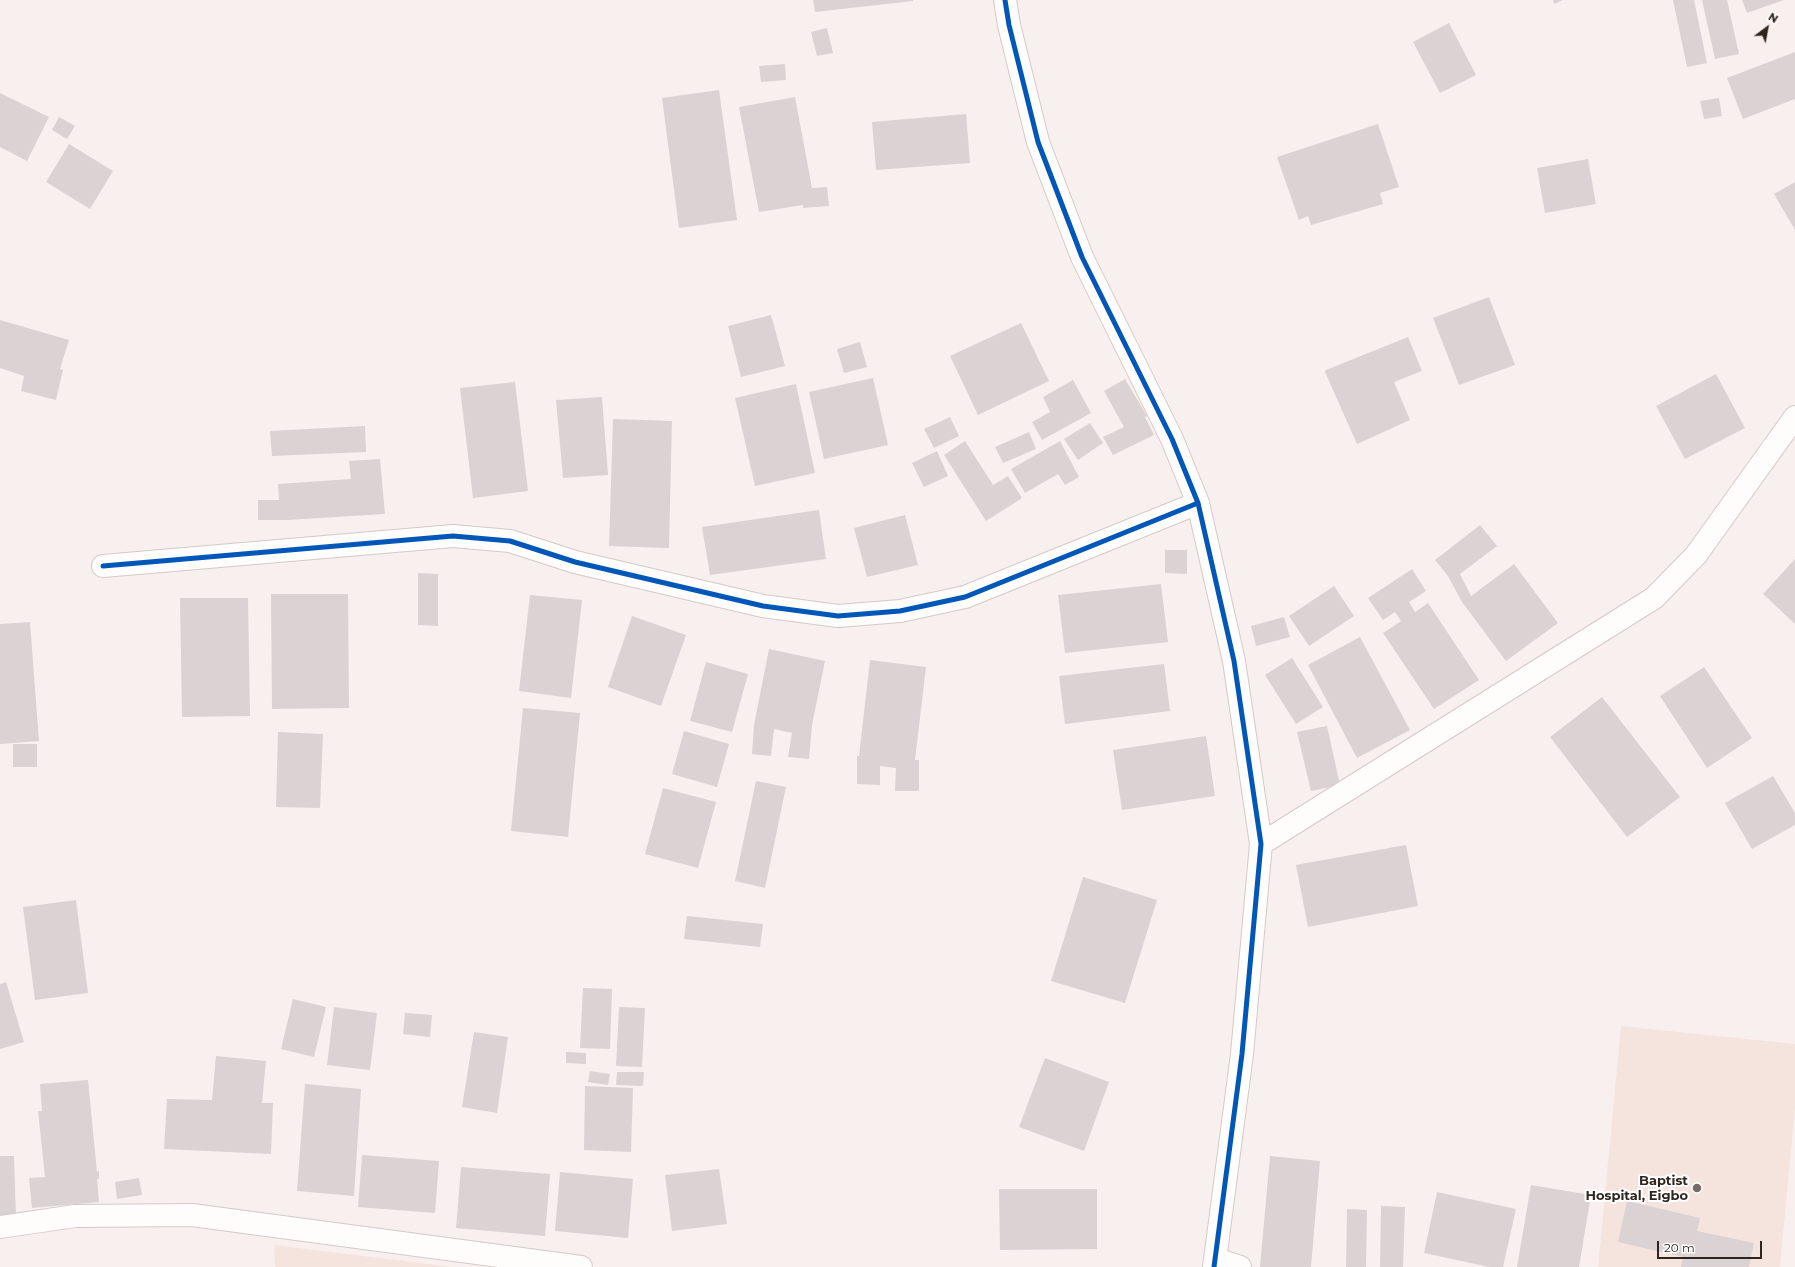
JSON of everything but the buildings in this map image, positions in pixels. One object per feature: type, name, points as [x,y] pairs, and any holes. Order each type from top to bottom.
[{"type":"street","points":[[1005,0],[1009,25],[1038,142],[1065,214],[1082,257],[1172,439],[1198,504],[1234,661],[1261,844],[1242,1054],[1215,1263],[1240,1267]]},
{"type":"street","points":[[1261,844],[1654,598],[1696,555],[1795,417]]},
{"type":"street","points":[[103,566],[453,536],[510,541],[575,562],[763,606],[838,616],[900,611],[965,597],[1198,504]]},
{"type":"street","points":[[0,1227],[75,1216],[192,1215],[582,1267]]},
{"type":"shaded area","name":"Baptist Hospital, Eigbo","points":[[1621,1026],[1795,1044],[1795,1108],[1780,1267],[1598,1267]]},
{"type":"shaded area","points":[[274,1245],[453,1267],[275,1267]]},
{"type":"cycle path","points":[[1005,0],[1009,25],[1038,142],[1082,257],[1172,439],[1198,503],[1234,661],[1261,844],[1242,1054],[1214,1267]]},
{"type":"cycle path","points":[[103,566],[453,536],[510,541],[575,562],[763,606],[838,616],[900,611],[965,597],[1198,503]]},
{"type":"place","name":"Baptist Hospital, Eigbo","points":[[1697,1188]]}]
